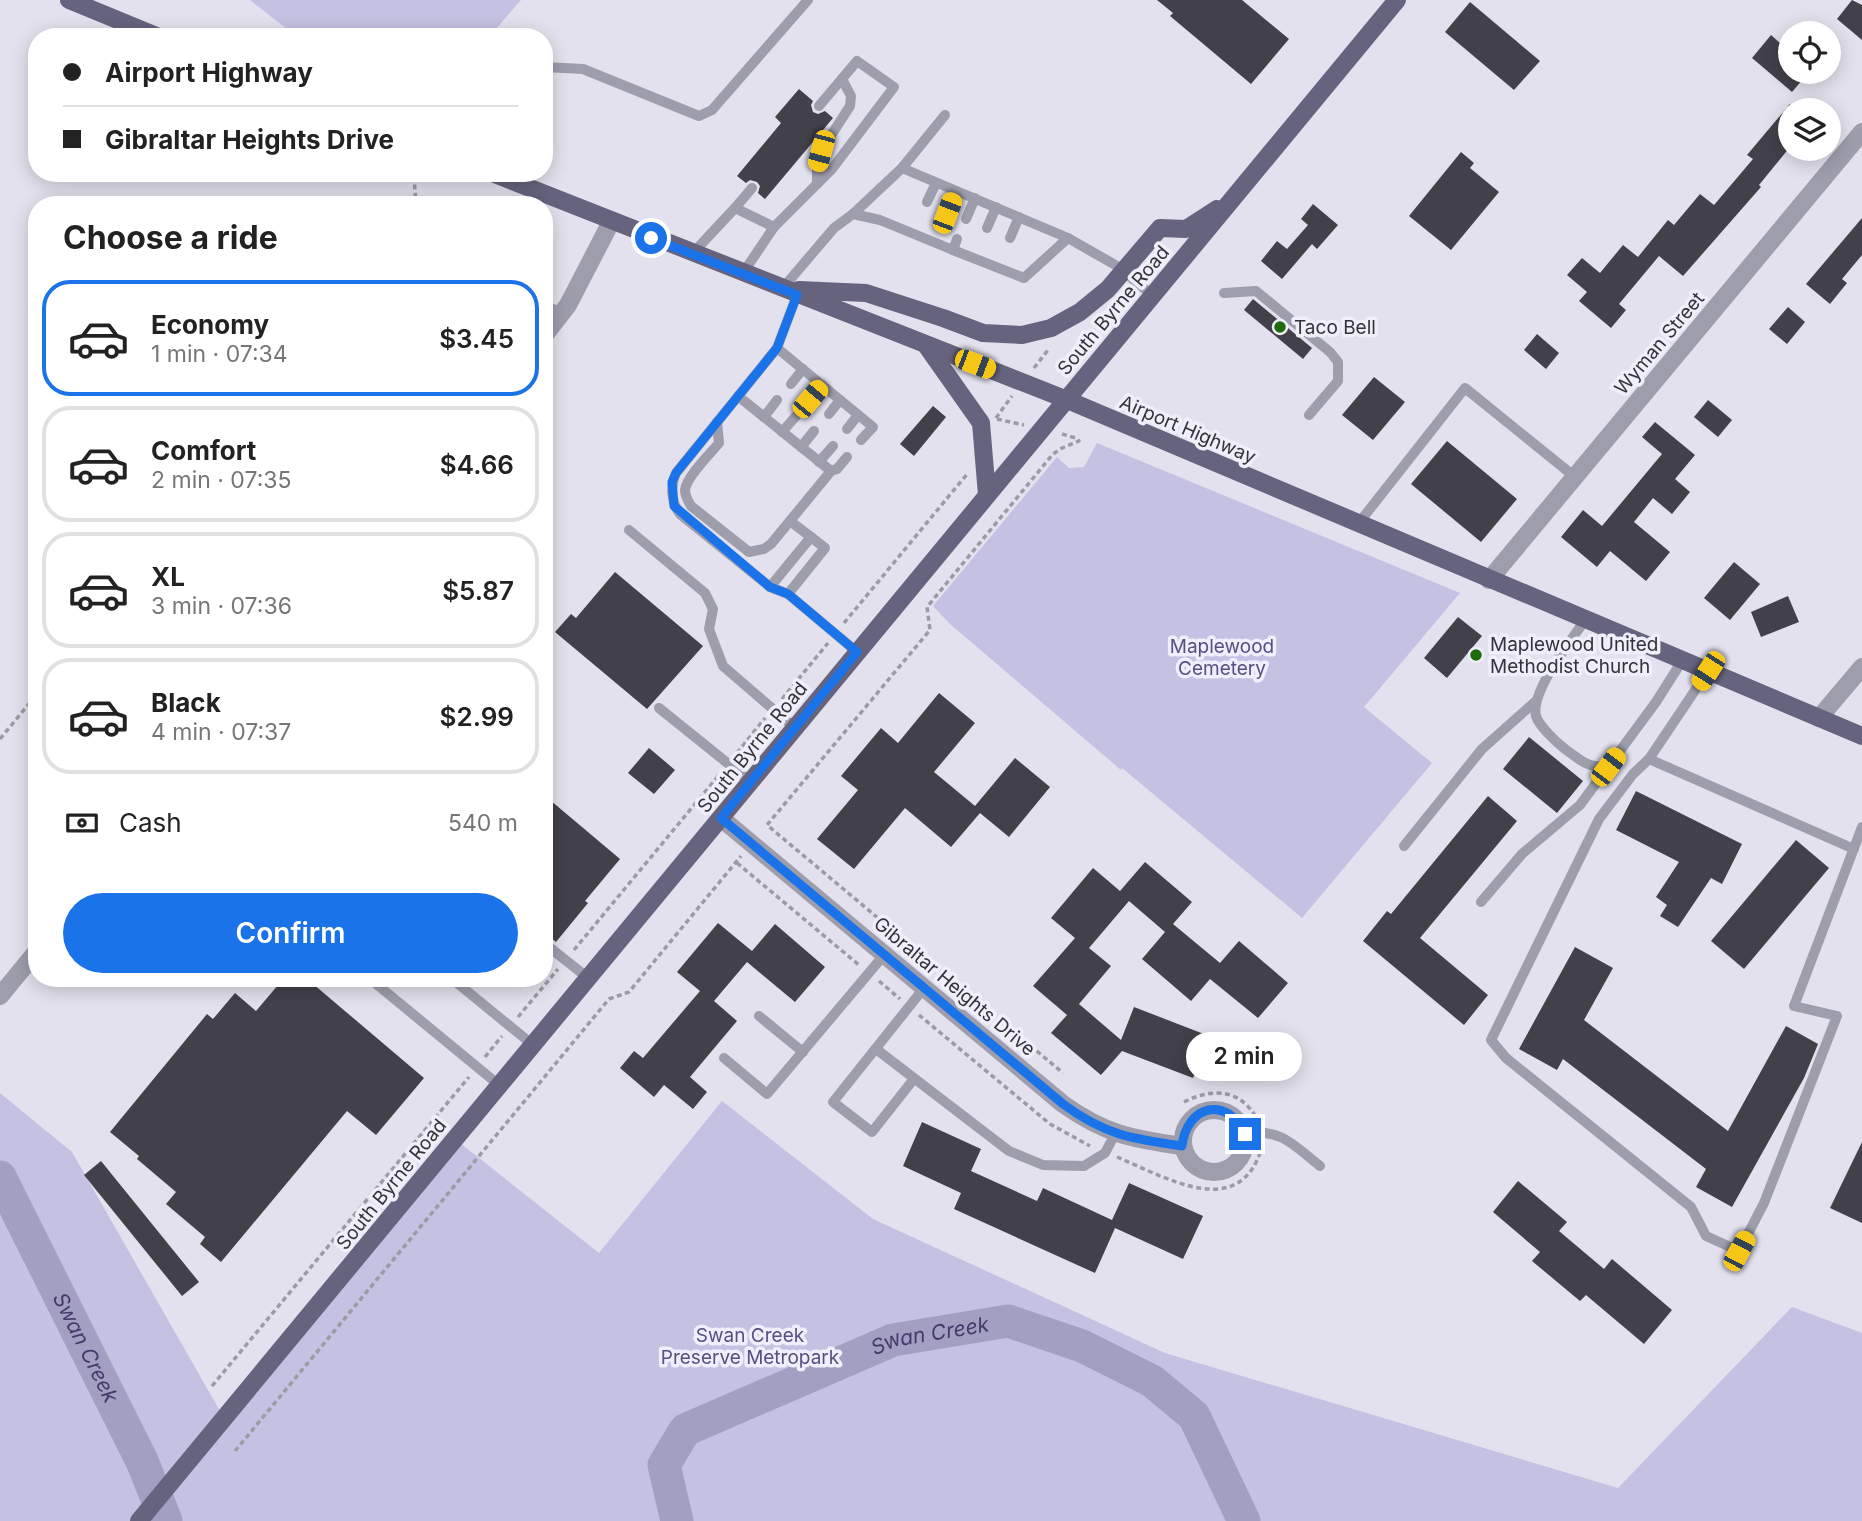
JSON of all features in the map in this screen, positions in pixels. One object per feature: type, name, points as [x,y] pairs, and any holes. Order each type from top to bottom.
[{"type":"main road","points":[[69,0],[137,28]]},
{"type":"main road","name":"South Byrne Road","points":[[139,1521],[1397,0]]},
{"type":"main road","name":"Airport Highway","points":[[514,182],[548,196]]},
{"type":"main road","name":"Airport Highway","points":[[553,198],[1065,399],[1862,736]]},
{"type":"main road","points":[[790,292],[866,293],[943,317],[983,333],[1022,335],[1051,328],[1080,312],[1108,289],[1160,228],[1186,229],[1232,199]]},
{"type":"main road","points":[[926,345],[981,423],[987,495]]},
{"type":"street","name":"Wyman Street","points":[[1489,580],[1862,132]]},
{"type":"street","points":[[553,324],[562,313],[611,222]]},
{"type":"street","points":[[1819,718],[1862,667]]},
{"type":"street","name":"Gibraltar Heights Drive","points":[[721,818],[1087,1122],[1115,1134],[1182,1146]]},
{"type":"street","points":[[0,996],[28,962]]},
{"type":"street","points":[[1204,1111],[1228,1113],[1242,1126],[1245,1134],[1240,1158],[1221,1171],[1197,1167],[1190,1161],[1182,1146],[1187,1125],[1204,1111]]},
{"type":"lane","points":[[553,67],[583,69],[699,116],[712,110],[808,0]]},
{"type":"lane","points":[[743,273],[774,227],[832,169],[894,87],[857,61],[819,106]]},
{"type":"lane","points":[[817,184],[817,166],[821,151],[850,106],[851,96],[842,79]]},
{"type":"lane","points":[[857,652],[788,594],[770,587],[674,506],[672,482],[676,473],[777,348],[790,292],[834,228],[902,168],[945,115]]},
{"type":"lane","points":[[902,168],[1068,238],[1118,266],[1152,295]]},
{"type":"lane","points":[[927,202],[936,183]]},
{"type":"lane","points":[[692,254],[752,188]]},
{"type":"lane","points":[[947,213],[956,191]]},
{"type":"lane","points":[[966,219],[975,198]]},
{"type":"lane","points":[[987,228],[996,207]]},
{"type":"lane","points":[[734,208],[774,227]]},
{"type":"lane","points":[[853,214],[880,220],[936,243],[955,244],[975,259],[999,262],[1024,278],[1068,238]]},
{"type":"lane","points":[[1010,237],[1019,217]]},
{"type":"lane","points":[[913,234],[919,222]]},
{"type":"lane","points":[[936,243],[941,231]]},
{"type":"lane","points":[[975,259],[980,247]]},
{"type":"lane","points":[[1224,293],[1256,290],[1339,362],[1338,381],[1309,415]]},
{"type":"lane","points":[[553,309],[562,313]]},
{"type":"lane","points":[[777,348],[873,427],[861,440]]},
{"type":"lane","points":[[791,384],[803,369]]},
{"type":"lane","points":[[810,399],[822,385]]},
{"type":"lane","points":[[1358,524],[1465,388],[1575,477]]},
{"type":"lane","points":[[738,396],[831,471]]},
{"type":"lane","points":[[764,417],[777,400]]},
{"type":"lane","points":[[829,414],[840,400]]},
{"type":"lane","points":[[847,429],[858,415]]},
{"type":"lane","points":[[782,432],[796,416]]},
{"type":"lane","points":[[717,422],[719,443],[688,481],[686,498],[691,506],[749,552],[764,550],[771,544],[831,471],[837,469],[847,457]]},
{"type":"lane","points":[[801,447],[814,431]]},
{"type":"lane","points":[[820,462],[833,446]]},
{"type":"lane","points":[[788,594],[825,548],[790,520]]},
{"type":"lane","points":[[629,530],[705,593],[713,609],[709,629],[723,666],[795,727]]},
{"type":"lane","points":[[770,587],[811,537]]},
{"type":"lane","points":[[1404,846],[1482,749],[1536,701],[1556,663],[1585,620]]},
{"type":"lane","points":[[1481,902],[1522,854],[1580,805],[1656,702],[1682,661]]},
{"type":"lane","points":[[1708,671],[1649,759],[1633,774],[1599,819],[1491,1041],[1506,1058],[1691,1208],[1706,1236],[1739,1251],[1764,1203],[1837,1016],[1794,1006],[1862,827]]},
{"type":"lane","points":[[1536,701],[1536,718],[1560,745],[1590,767],[1608,767]]},
{"type":"lane","points":[[659,708],[751,782]]},
{"type":"lane","points":[[1649,759],[1854,849]]},
{"type":"lane","points":[[553,950],[588,978]]},
{"type":"lane","points":[[724,1058],[767,1094],[884,955]]},
{"type":"lane","points":[[380,987],[499,1085]]},
{"type":"lane","points":[[462,987],[533,1045]]},
{"type":"lane","points":[[913,1080],[872,1132],[833,1102],[924,988]]},
{"type":"lane","points":[[759,1016],[803,1052]]},
{"type":"lane","points":[[876,1049],[1009,1151],[1043,1165],[1084,1166],[1105,1153],[1115,1134]]},
{"type":"lane","points":[[1245,1134],[1261,1131],[1279,1135],[1320,1166]]},
{"type":"path","points":[[235,1451],[609,999],[629,992],[930,630],[927,607],[1053,454],[1079,441],[1041,429],[995,422],[1048,350]]},
{"type":"path","points":[[553,974],[985,453]]},
{"type":"path","points":[[0,739],[28,705]]},
{"type":"path","points":[[769,826],[1063,1073]]},
{"type":"path","points":[[212,1386],[542,987]]},
{"type":"green space","points":[[250,0],[521,0],[497,28],[286,28]]},
{"type":"green space","name":"Maplewood Cemetery","points":[[1097,443],[1460,593],[1364,707],[1432,763],[1302,918],[1122,768],[1121,770],[950,624],[933,606],[1057,457],[1069,468],[1084,467]]},
{"type":"green space","name":"Swan Creek Preserve Metropark","points":[[0,1093],[72,1152],[224,1418],[455,1139],[599,1253],[722,1101],[873,1219],[1165,1353],[1618,1488],[1792,1307],[1862,1333],[1862,1521],[0,1521]]},
{"type":"building","points":[[1157,0],[1242,0],[1289,39],[1251,84],[1170,16],[1173,13]]},
{"type":"building","points":[[1852,0],[1862,5],[1862,40],[1841,21],[1837,19]]},
{"type":"building","points":[[1470,2],[1540,61],[1514,90],[1445,32]]},
{"type":"building","points":[[1771,35],[1778,41],[1778,80],[1752,58]]},
{"type":"building","points":[[1783,84],[1799,84],[1792,92]]},
{"type":"building","points":[[799,89],[813,101],[813,112],[818,114],[825,111],[833,118],[765,199],[758,193],[760,186],[757,182],[750,180],[746,183],[737,176],[781,123],[775,117]]},
{"type":"building","points":[[1778,118],[1779,161],[1759,185],[1761,187],[1683,276],[1659,256],[1619,304],[1626,310],[1611,328],[1579,301],[1587,292],[1567,275],[1582,258],[1600,273],[1623,245],[1638,257],[1668,220],[1674,225],[1700,194],[1714,205],[1753,159],[1747,155]]},
{"type":"building","points":[[1461,152],[1474,163],[1470,168],[1499,192],[1451,250],[1409,216]]},
{"type":"building","points":[[1313,204],[1338,225],[1317,249],[1312,244],[1282,279],[1261,261],[1277,241],[1287,249],[1308,225],[1301,219]]},
{"type":"building","points":[[1862,218],[1862,255],[1842,279],[1847,283],[1830,304],[1806,284]]},
{"type":"building","name":"Taco Bell","points":[[1253,299],[1312,348],[1303,359],[1244,310]]},
{"type":"building","points":[[1788,307],[1805,322],[1787,344],[1769,329]]},
{"type":"building","points":[[1537,334],[1559,353],[1546,369],[1524,350]]},
{"type":"building","points":[[1374,377],[1405,402],[1373,440],[1342,415]]},
{"type":"building","points":[[1708,400],[1732,420],[1718,437],[1694,417]]},
{"type":"building","points":[[933,406],[946,417],[914,456],[900,444]]},
{"type":"building","points":[[1655,422],[1695,455],[1675,479],[1690,492],[1672,514],[1653,498],[1634,522],[1670,552],[1646,581],[1610,551],[1597,567],[1561,537],[1583,510],[1602,526],[1662,454],[1642,437]]},
{"type":"building","points":[[1447,441],[1517,499],[1481,542],[1411,484]]},
{"type":"building","points":[[1734,562],[1760,584],[1730,620],[1704,598]]},
{"type":"building","points":[[615,572],[703,646],[647,709],[555,632],[571,614],[576,618]]},
{"type":"building","points":[[1788,596],[1799,622],[1761,637],[1751,612]]},
{"type":"building","points":[[1458,617],[1482,636],[1447,678],[1424,658]]},
{"type":"building","points":[[939,693],[975,723],[934,772],[975,806],[1015,758],[1050,787],[1009,837],[980,813],[951,847],[905,808],[854,869],[817,839],[858,790],[841,776],[881,728],[898,743]]},
{"type":"building","points":[[1529,737],[1583,781],[1557,813],[1503,769]]},
{"type":"building","points":[[649,748],[675,770],[654,794],[628,773]]},
{"type":"building","points":[[1636,791],[1742,844],[1722,884],[1711,878],[1678,927],[1660,916],[1667,905],[1656,897],[1679,862],[1616,830]]},
{"type":"building","points":[[1488,796],[1517,821],[1420,938],[1488,995],[1464,1025],[1363,941],[1387,911],[1391,914]]},
{"type":"building","points":[[553,803],[620,859],[556,942],[553,940]]},
{"type":"building","points":[[1796,840],[1829,868],[1744,969],[1711,941]]},
{"type":"building","points":[[1145,862],[1192,902],[1173,924],[1220,963],[1239,941],[1288,983],[1258,1018],[1210,979],[1191,1001],[1142,959],[1165,932],[1129,901],[1089,948],[1111,966],[1079,1004],[1121,1040],[1134,1007],[1209,1036],[1193,1078],[1122,1051],[1101,1075],[1051,1033],[1067,1015],[1033,986],[1075,938],[1051,918],[1093,868],[1120,891]]},
{"type":"building","points":[[718,923],[752,951],[775,924],[825,967],[795,1002],[747,962],[714,1001],[737,1021],[690,1077],[707,1092],[693,1109],[664,1085],[654,1097],[620,1068],[634,1051],[643,1058],[700,991],[677,972]]},
{"type":"building","points":[[1575,947],[1613,968],[1584,1020],[1728,1131],[1786,1026],[1818,1044],[1804,1078],[1732,1207],[1696,1187],[1706,1169],[1563,1059],[1557,1070],[1519,1049]]},
{"type":"building","points":[[276,987],[317,987],[424,1078],[376,1135],[347,1111],[221,1262],[200,1244],[205,1237],[166,1204],[176,1192],[110,1132],[207,1014],[213,1019],[235,993],[256,1011]]},
{"type":"building","points":[[922,1122],[981,1149],[971,1171],[1037,1201],[1043,1188],[1112,1220],[1129,1183],[1203,1216],[1183,1259],[1115,1228],[1095,1273],[954,1209],[961,1193],[903,1166]]},
{"type":"building","points":[[1862,1142],[1862,1223],[1830,1208]]},
{"type":"building","points":[[101,1161],[199,1282],[182,1296],[84,1175]]},
{"type":"building","points":[[1518,1181],[1567,1222],[1559,1231],[1604,1269],[1612,1259],[1672,1310],[1644,1344],[1586,1295],[1580,1301],[1532,1261],[1540,1252],[1493,1212]]},
{"type":"waterway","name":"Swan Creek","points":[[0,1177],[142,1461],[166,1521]]},
{"type":"waterway","name":"Swan Creek","points":[[677,1521],[664,1465],[685,1430],[893,1340],[1008,1321],[1082,1346],[1152,1381],[1194,1416],[1244,1521]]},
{"type":"place","name":"Taco Bell","points":[[1280,327]]},
{"type":"place","name":"Maplewood United Methodist Church","points":[[1476,655]]},
{"type":"route","points":[[651,238],[797,295],[777,348],[676,473],[672,482],[674,506],[680,514],[770,587],[788,594],[857,652],[721,818],[1087,1122],[1132,1139],[1182,1146],[1183,1135],[1191,1119],[1204,1111],[1216,1110],[1234,1117],[1245,1134]]}]
